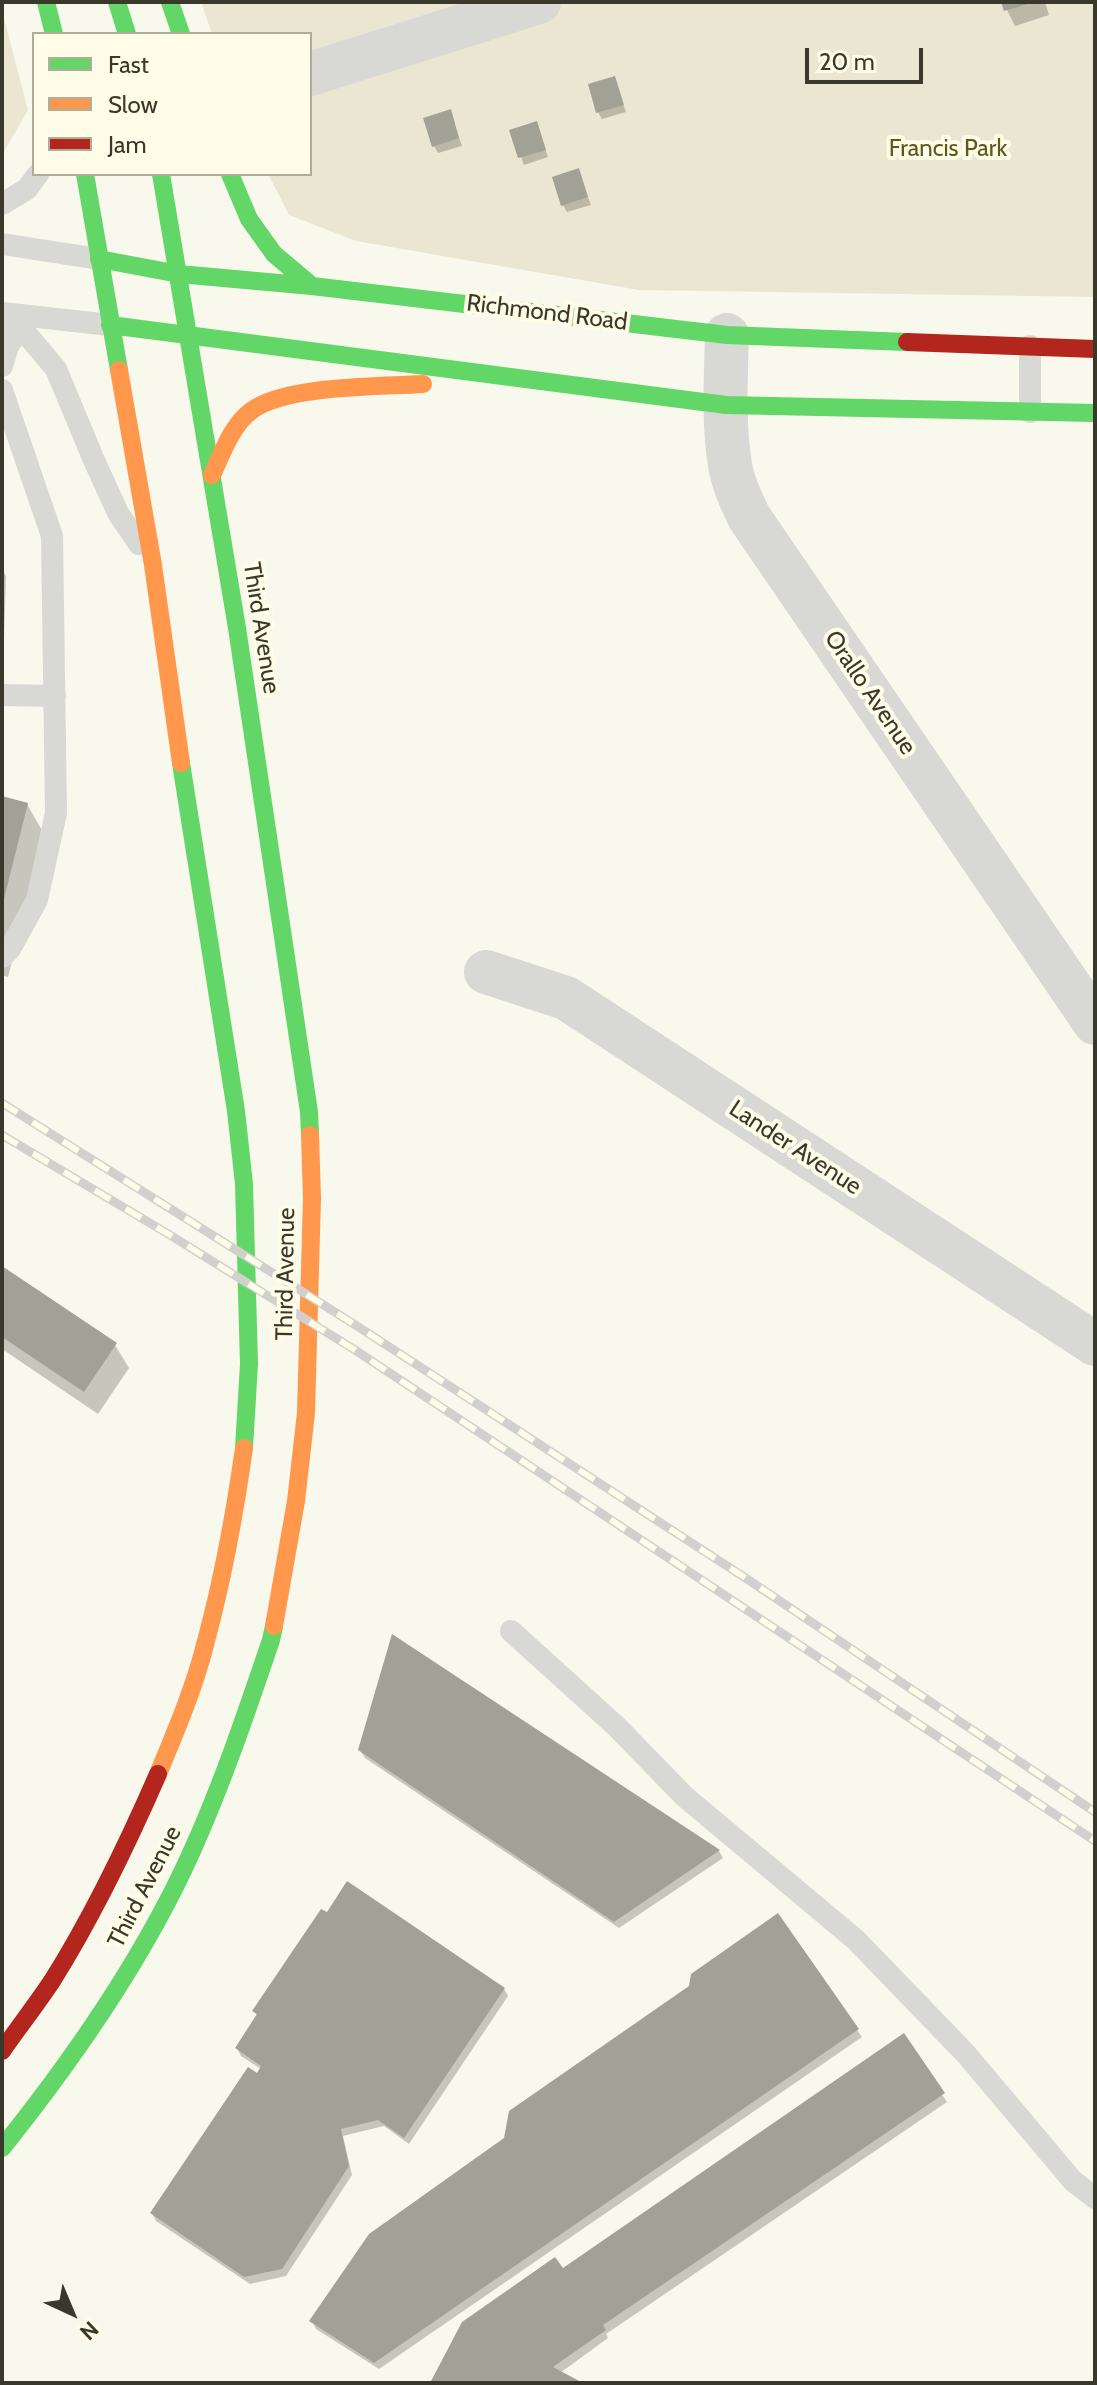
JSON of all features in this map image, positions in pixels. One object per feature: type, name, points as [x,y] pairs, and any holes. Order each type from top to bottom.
[{"type":"main road","points":[[46,2],[54,32]]},
{"type":"main road","points":[[117,2],[126,32]]},
{"type":"main road","points":[[170,2],[180,32]]},
{"type":"main road","name":"Third Avenue","points":[[2,2051],[51,1982],[92,1912],[137,1822],[173,1738],[206,1643],[238,1492],[245,1443],[249,1364],[241,1155],[153,565],[85,176]]},
{"type":"main road","name":"Third Avenue","points":[[2,2148],[47,2092],[131,1968],[191,1853],[231,1757],[271,1640],[296,1501],[306,1413],[312,1198],[309,1112],[240,643],[161,176]]},
{"type":"main road","points":[[231,176],[245,212],[274,254],[312,286]]},
{"type":"main road","name":"Richmond Road","points":[[99,259],[179,274],[312,286],[727,335],[1095,349]]},
{"type":"main road","points":[[110,325],[726,405],[1095,413]]},
{"type":"main road","points":[[212,475],[235,429],[252,409],[277,399],[505,377]]},
{"type":"street","points":[[312,73],[539,2]]},
{"type":"street","name":"Orallo Avenue","points":[[727,335],[726,405],[730,465],[749,517],[1095,1023]]},
{"type":"street","name":"Lander Avenue","points":[[486,972],[566,998],[1095,1344]]},
{"type":"lane","points":[[2,204],[27,189],[37,176]]},
{"type":"lane","name":"Richmond Road","points":[[2,244],[99,259]]},
{"type":"lane","points":[[8,320],[110,325]]},
{"type":"lane","points":[[2,366],[8,346],[8,320]]},
{"type":"lane","points":[[8,320],[29,337],[56,369],[118,513],[153,565]]},
{"type":"lane","points":[[1030,346],[1030,412]]},
{"type":"lane","points":[[2,390],[52,536],[56,813],[37,900],[10,949],[2,957]]},
{"type":"lane","points":[[2,695],[55,696]]},
{"type":"lane","points":[[511,1631],[617,1727],[684,1796],[856,1940],[966,2054],[1073,2181],[1095,2198]]},
{"type":"green space","name":"Francis Park","points":[[201,2],[1095,2],[1095,297],[639,290],[356,241],[289,215],[269,176],[312,176],[312,32],[211,32]]},
{"type":"green space","points":[[2,11],[28,110],[2,155]]},
{"type":"building","points":[[1001,2],[1031,2],[1031,3],[1004,11]]},
{"type":"building","points":[[615,76],[624,105],[596,113],[588,84]]},
{"type":"building","points":[[451,109],[459,138],[432,147],[423,118]]},
{"type":"building","points":[[537,121],[546,150],[518,158],[509,130]]},
{"type":"building","points":[[579,168],[588,197],[561,206],[552,177]]},
{"type":"building","points":[[2,796],[28,803],[3,903],[2,903]]},
{"type":"building","points":[[2,1266],[117,1343],[84,1392],[2,1337]]},
{"type":"building","points":[[392,1634],[720,1850],[614,1922],[358,1750]]},
{"type":"building","points":[[347,1881],[505,1988],[404,2138],[378,2120],[341,2129],[349,2166],[282,2269],[244,2277],[150,2213],[248,2067],[257,2073],[261,2066],[235,2048],[257,2014],[252,2011],[321,1909],[327,1912]]},
{"type":"building","points":[[778,1913],[859,2029],[374,2363],[309,2321],[369,2234],[504,2138],[509,2111],[689,1986],[691,1974]]},
{"type":"building","points":[[904,2033],[945,2093],[603,2325],[606,2330],[553,2367],[583,2383],[430,2383],[462,2322],[555,2257],[563,2268]]},
{"type":"railway","points":[[2,1103],[357,1326],[741,1575],[1095,1812]]},
{"type":"railway","points":[[2,1135],[355,1350],[1095,1841]]},
{"type":"traffic: fast","points":[[46,2],[54,32]]},
{"type":"traffic: fast","points":[[117,2],[126,32]]},
{"type":"traffic: fast","points":[[170,2],[180,32]]},
{"type":"traffic: fast","points":[[85,176],[119,370]]},
{"type":"traffic: fast","points":[[161,176],[237,628],[310,1135]]},
{"type":"traffic: fast","points":[[231,176],[249,219],[274,254],[312,286]]},
{"type":"traffic: fast","points":[[99,259],[179,274],[312,286],[727,335],[907,342]]},
{"type":"traffic: fast","points":[[110,325],[726,405],[1095,413]]},
{"type":"traffic: fast","points":[[181,763],[236,1111],[244,1184],[249,1364],[244,1448]]},
{"type":"traffic: fast","points":[[2,2148],[106,2006],[173,1891],[224,1773],[274,1626]]},
{"type":"traffic: slow","points":[[119,370],[153,565],[181,763]]},
{"type":"traffic: slow","points":[[212,475],[238,424],[251,411],[267,402],[334,389],[423,384]]},
{"type":"traffic: slow","points":[[274,1626],[296,1501],[306,1413],[312,1198],[310,1135]]},
{"type":"traffic: slow","points":[[158,1774],[191,1692],[206,1641],[228,1545],[244,1448]]},
{"type":"traffic: jam","points":[[907,342],[1095,349]]},
{"type":"traffic: jam","points":[[2,2051],[52,1981],[82,1931],[122,1854],[158,1774]]}]
